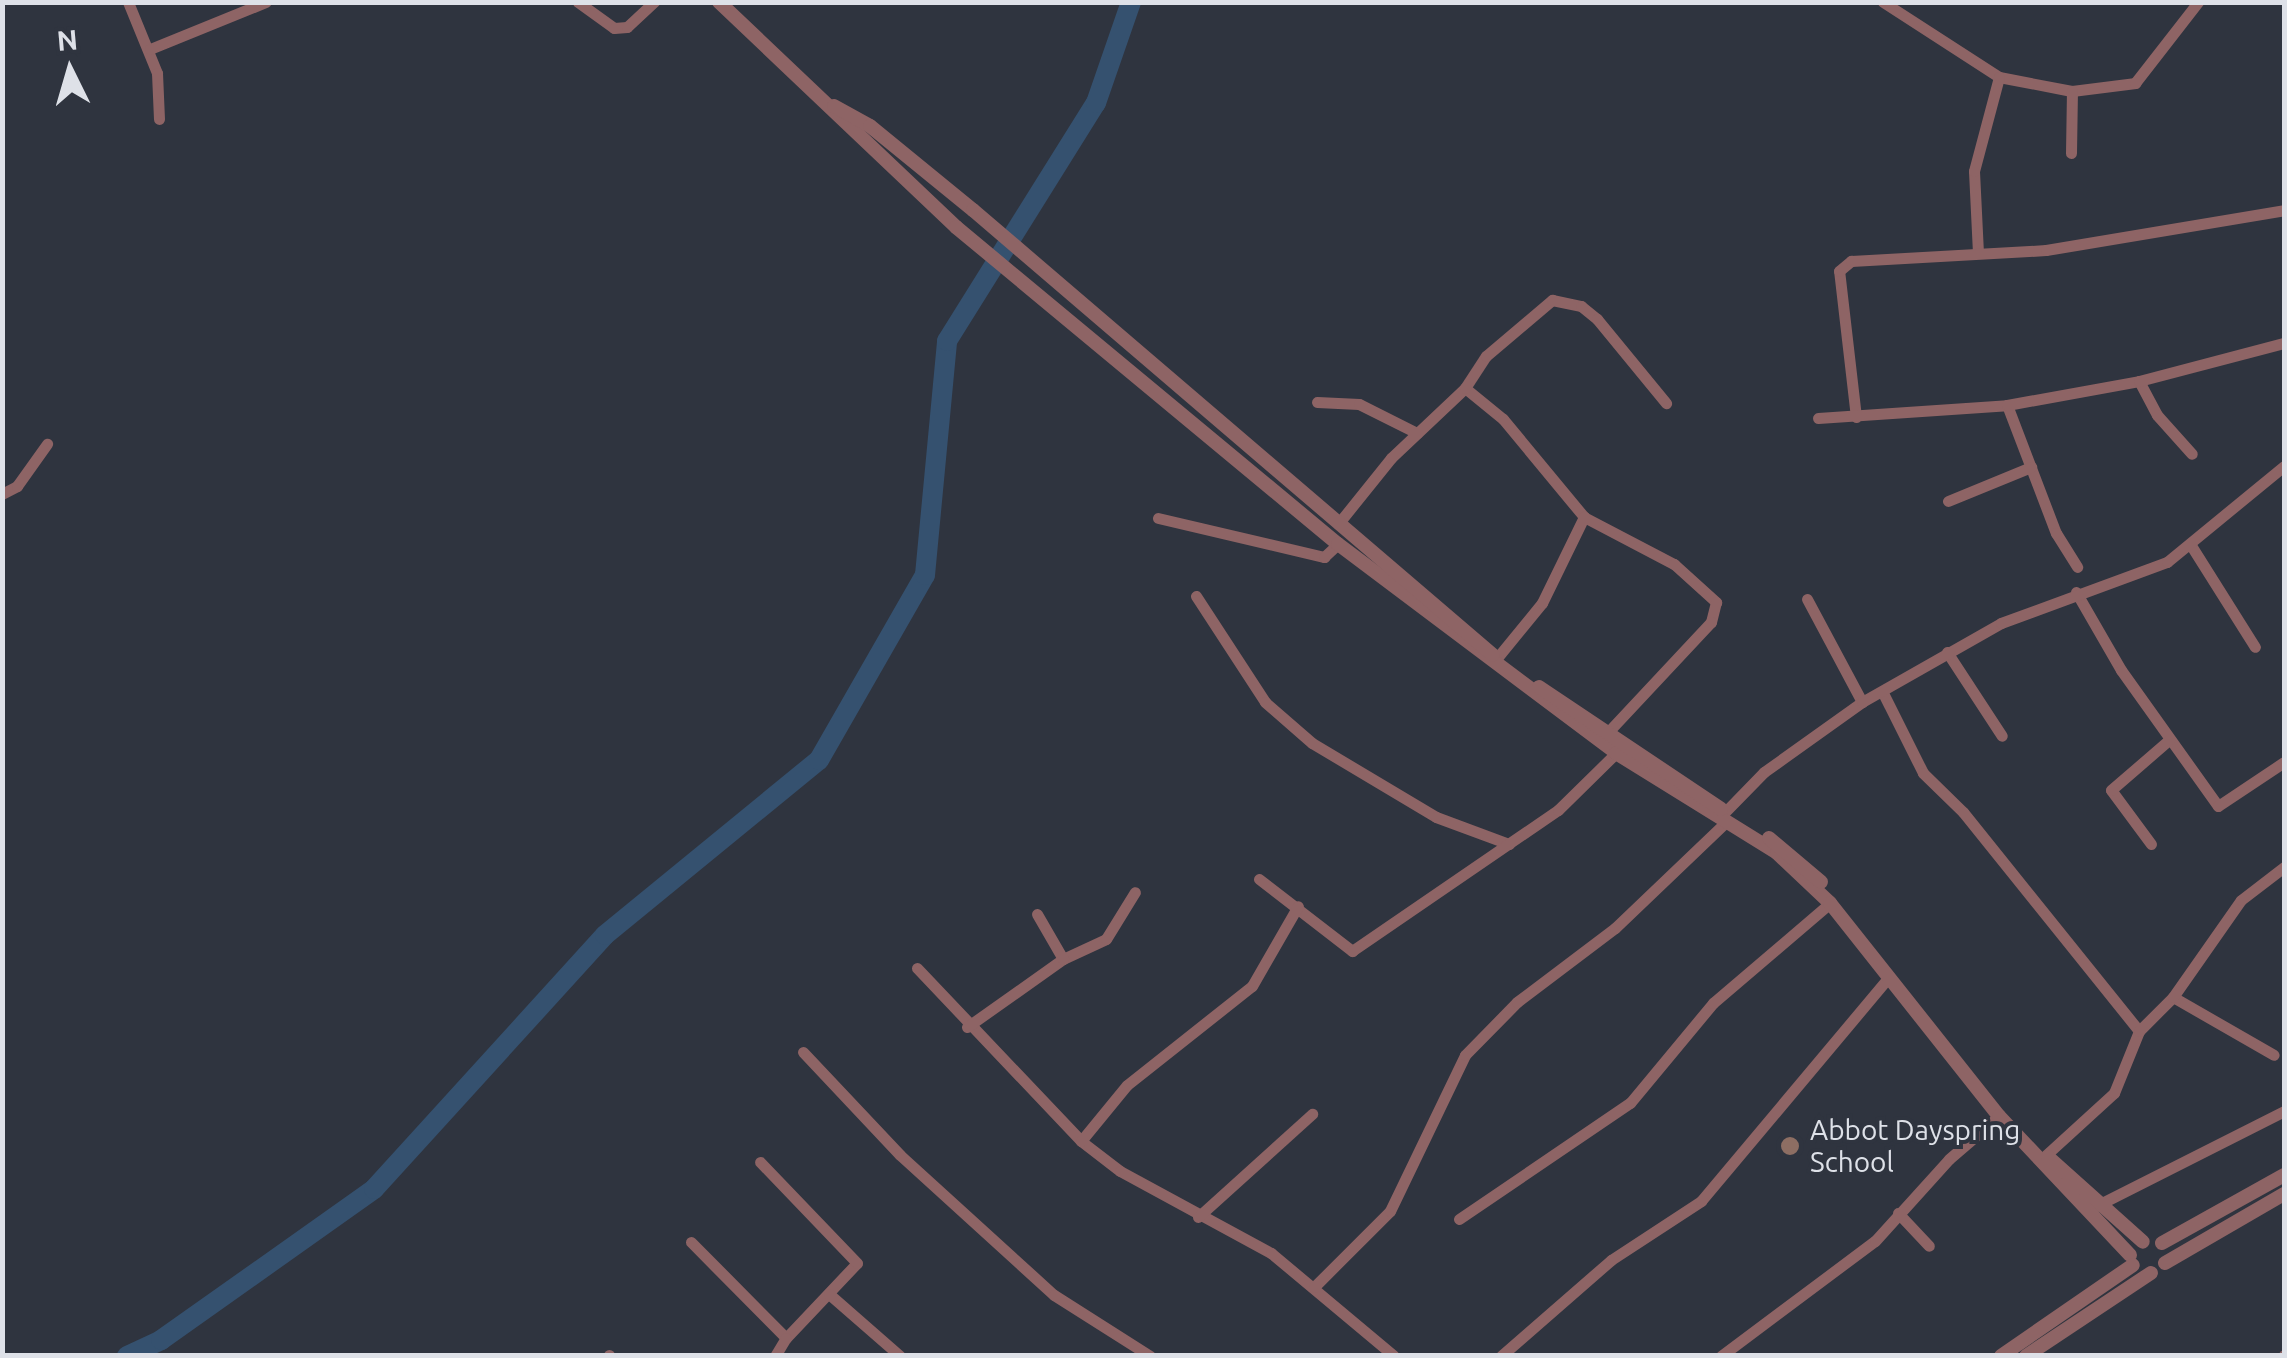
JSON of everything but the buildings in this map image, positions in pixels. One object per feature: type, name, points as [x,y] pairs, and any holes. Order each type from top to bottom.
[{"type":"street","points":[[128,2],[150,49],[158,119]]},
{"type":"street","points":[[150,49],[266,2]]},
{"type":"street","points":[[578,2],[614,28],[627,27],[654,2]]},
{"type":"street","points":[[719,2],[956,227],[1338,544],[1616,753],[1788,849],[1842,904],[2046,1155],[2096,1206],[2142,1242]]},
{"type":"street","points":[[1883,2],[1898,8],[1999,77],[2072,91],[2135,83],[2198,2]]},
{"type":"street","points":[[1978,252],[1974,171],[1999,77]]},
{"type":"street","points":[[2071,153],[2072,91]]},
{"type":"street","points":[[820,98],[870,126],[973,210],[1498,658],[1777,853],[1830,903],[1999,1116],[2132,1260],[2151,1273]]},
{"type":"street","points":[[1856,417],[1839,271],[1852,261],[2046,250],[2284,210]]},
{"type":"street","points":[[1338,524],[1416,433],[1465,388],[1486,356],[1561,299],[1597,319],[1666,403]]},
{"type":"street","points":[[1818,418],[2007,405],[2140,382],[2284,342]]},
{"type":"street","points":[[2140,382],[2157,415],[2192,454]]},
{"type":"street","points":[[1465,388],[1503,420],[1584,517],[1674,564],[1716,602],[1711,622],[1606,733]]},
{"type":"street","points":[[1317,402],[1359,404],[1416,433]]},
{"type":"street","points":[[2007,405],[2077,568]]},
{"type":"street","points":[[2,494],[17,486],[47,444]]},
{"type":"street","points":[[1314,1287],[1390,1211],[1464,1055],[1518,1002],[1616,928],[1764,772],[1862,702],[1947,652],[2076,592],[2139,574],[2192,547],[2284,466]]},
{"type":"street","points":[[1948,501],[2031,467]]},
{"type":"street","points":[[1498,658],[1542,604],[1584,517]]},
{"type":"street","points":[[1158,518],[1324,557],[1338,544]]},
{"type":"street","points":[[2192,547],[2255,647]]},
{"type":"street","points":[[2076,592],[2169,740],[2218,806],[2284,762]]},
{"type":"street","points":[[1196,596],[1265,702],[1312,743],[1436,817],[1509,844]]},
{"type":"street","points":[[1807,599],[1862,702]]},
{"type":"street","points":[[1947,652],[2002,736]]},
{"type":"street","points":[[1883,693],[1923,773],[1964,812],[2140,1031]]},
{"type":"street","points":[[2151,844],[2110,790],[2169,740]]},
{"type":"street","points":[[1259,879],[1352,950],[1558,810],[1616,753]]},
{"type":"street","points":[[2046,1155],[2114,1093],[2140,1031],[2172,997],[2241,900],[2284,867]]},
{"type":"street","points":[[967,1026],[1063,959],[1106,938],[1135,892]]},
{"type":"street","points":[[1459,1219],[1630,1103],[1713,1003],[1830,903]]},
{"type":"street","points":[[1080,1141],[1127,1086],[1252,986],[1298,906]]},
{"type":"street","points":[[1038,914],[1063,959]]},
{"type":"street","points":[[917,968],[967,1026],[1080,1141],[1198,1216],[1271,1253],[1394,1356]]},
{"type":"street","points":[[1501,1356],[1612,1260],[1701,1201],[1889,978]]},
{"type":"street","points":[[2172,997],[2274,1055]]},
{"type":"street","points":[[803,1052],[900,1155],[1054,1295],[1150,1356]]},
{"type":"street","points":[[2096,1206],[2284,1111]]},
{"type":"street","points":[[1198,1216],[1312,1114]]},
{"type":"street","points":[[1721,1356],[1875,1242],[1898,1213],[1999,1116]]},
{"type":"street","points":[[760,1162],[857,1263],[786,1338],[775,1356]]},
{"type":"street","points":[[2162,1243],[2284,1175]]},
{"type":"street","points":[[2026,1356],[2165,1263],[2284,1194]]},
{"type":"street","points":[[1898,1213],[1928,1246]]},
{"type":"street","points":[[2001,1356],[2132,1260],[2142,1242],[2153,1238],[2162,1243]]},
{"type":"street","points":[[691,1242],[786,1338]]},
{"type":"street","points":[[2162,1243],[2165,1263]]},
{"type":"street","points":[[829,1294],[900,1356]]},
{"type":"waterway","points":[[127,1356],[161,1340],[374,1189],[605,935],[819,760],[925,575],[947,341],[1096,103],[1131,2]]},
{"type":"place","name":"Abbot Dayspring School","points":[[1790,1146]]}]
